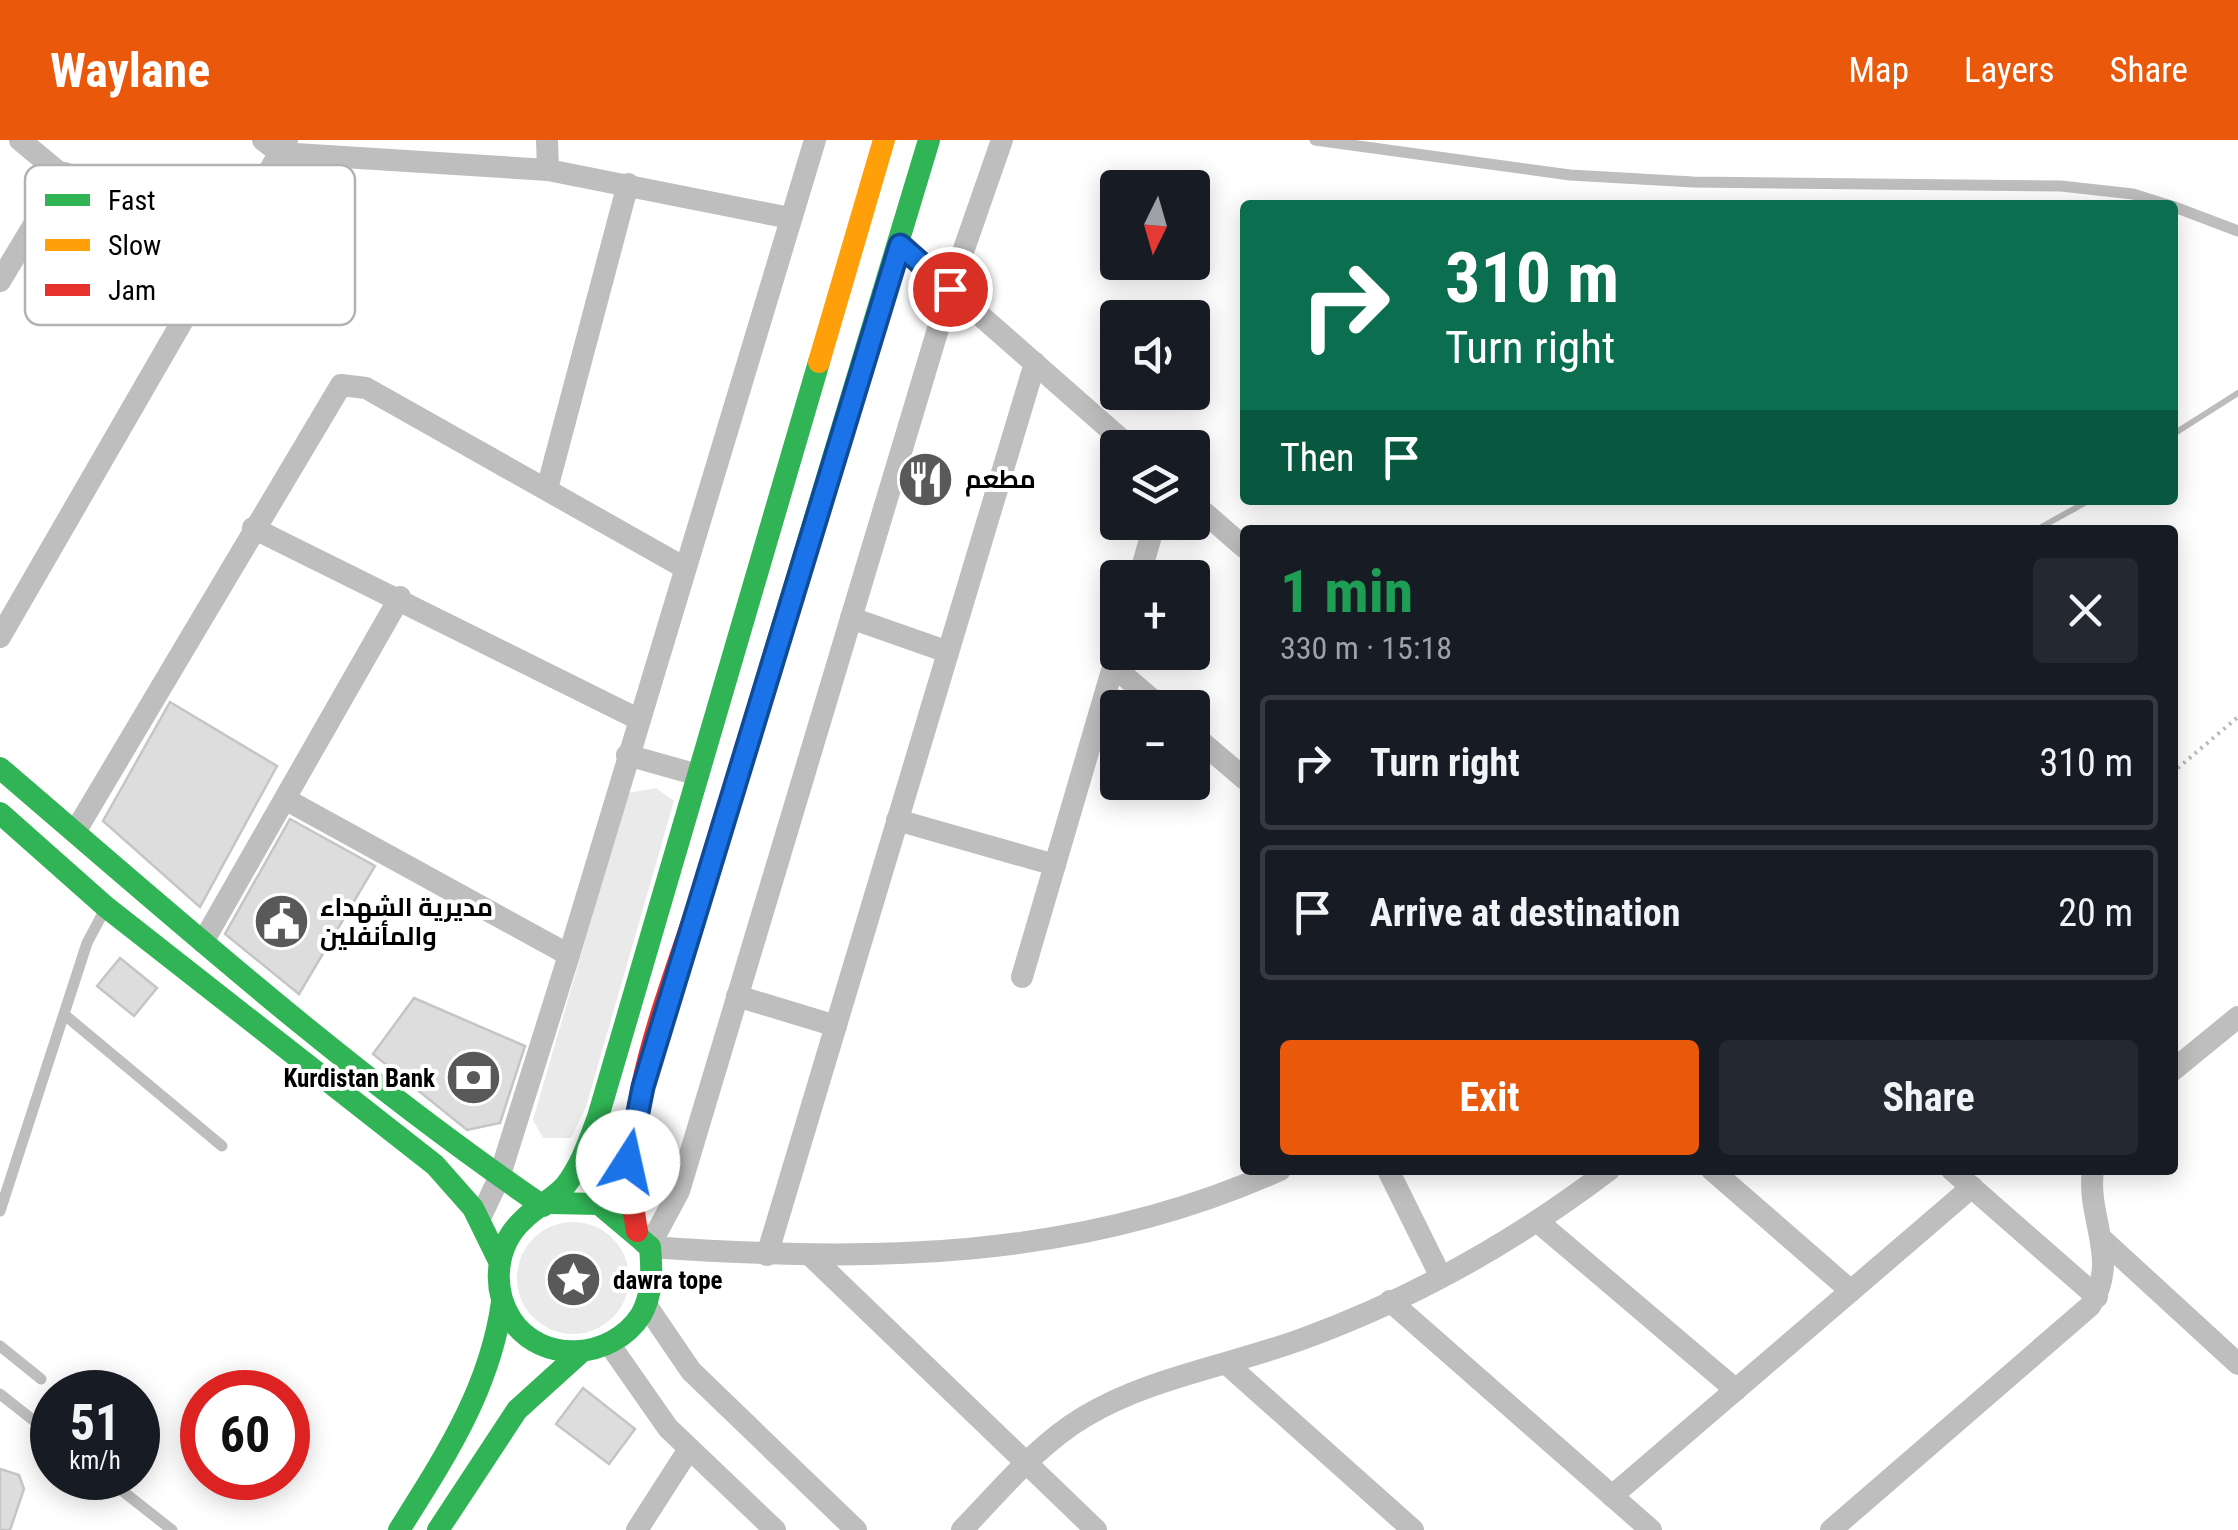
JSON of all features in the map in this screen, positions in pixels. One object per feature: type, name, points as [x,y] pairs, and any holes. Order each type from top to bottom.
[{"type":"main road","points":[[499,1260],[514,1228],[547,1204],[568,1182],[598,1117],[884,140]]},
{"type":"main road","points":[[438,1530],[509,1420],[558,1366],[580,1353],[610,1345],[627,1333],[646,1304],[652,1278],[629,1198],[628,1162],[643,1087],[929,140]]},
{"type":"main road","points":[[0,768],[204,942],[498,1178],[547,1204],[575,1199],[598,1203],[620,1214],[644,1240]]},
{"type":"main road","points":[[0,812],[106,907],[434,1164],[460,1188],[481,1216],[499,1260],[502,1302],[492,1358],[466,1423],[400,1530]]},
{"type":"main road","points":[[502,1302],[514,1324],[532,1341],[555,1351],[580,1353]]},
{"type":"street","points":[[20,140],[53,165]]},
{"type":"street","points":[[547,140],[548,170]]},
{"type":"street","points":[[481,1216],[498,1178],[569,955],[815,140]]},
{"type":"street","points":[[644,1240],[658,1230],[678,1191],[950,289],[1002,140]]},
{"type":"street","points":[[277,144],[548,170],[790,218]]},
{"type":"street","points":[[547,490],[628,184]]},
{"type":"street","points":[[0,281],[25,240]]},
{"type":"street","points":[[900,245],[1110,430]]},
{"type":"street","points":[[0,637],[177,325]]},
{"type":"street","points":[[767,1256],[1034,363]]},
{"type":"street","points":[[74,832],[332,392],[352,384],[685,568]]},
{"type":"street","points":[[1210,518],[1240,544]]},
{"type":"street","points":[[253,528],[400,597],[640,720]]},
{"type":"street","points":[[204,942],[400,597]]},
{"type":"street","points":[[851,618],[948,652]]},
{"type":"street","points":[[1022,977],[1112,670]]},
{"type":"street","points":[[1126,670],[1145,690]]},
{"type":"street","points":[[1210,750],[1240,776]]},
{"type":"street","points":[[626,756],[698,775]]},
{"type":"street","points":[[285,798],[569,955]]},
{"type":"street","points":[[897,820],[1055,864]]},
{"type":"street","points":[[738,996],[836,1026]]},
{"type":"street","points":[[2178,1066],[2238,1017]]},
{"type":"street","points":[[644,1240],[767,1256],[970,1251],[1070,1236],[1168,1210],[1266,1175]]},
{"type":"street","points":[[1390,1175],[1441,1277]]},
{"type":"street","points":[[962,1530],[1057,1435],[1097,1408],[1306,1338],[1390,1301],[1441,1277],[1537,1222],[1602,1175]]},
{"type":"street","points":[[1718,1175],[1851,1291]]},
{"type":"street","points":[[1958,1175],[2097,1297]]},
{"type":"street","points":[[1831,1530],[2082,1315],[2097,1297],[2104,1279],[2103,1240],[2092,1195],[2092,1175]]},
{"type":"street","points":[[1612,1496],[1972,1188]]},
{"type":"street","points":[[1537,1222],[1736,1390]]},
{"type":"street","points":[[2103,1240],[2238,1364]]},
{"type":"street","points":[[812,1256],[1096,1530]]},
{"type":"street","points":[[1390,1301],[1651,1530]]},
{"type":"street","points":[[646,1304],[691,1371],[856,1530]]},
{"type":"street","points":[[610,1345],[668,1428],[775,1530]]},
{"type":"street","points":[[1226,1364],[1412,1530]]},
{"type":"street","points":[[637,1530],[688,1449]]},
{"type":"lane","points":[[1316,140],[1570,175],[1693,182],[2061,186],[2133,194],[2152,200]]},
{"type":"lane","points":[[2178,209],[2238,231]]},
{"type":"lane","points":[[0,1211],[87,943],[106,907]]},
{"type":"lane","points":[[66,1016],[222,1146]]},
{"type":"lane","points":[[0,1346],[30,1370]]},
{"type":"lane","points":[[0,1394],[30,1418]]},
{"type":"lane","points":[[134,1500],[172,1530]]},
{"type":"path","points":[[2178,769],[2238,717]]},
{"type":"shaded area","points":[[656,788],[674,801],[586,1107],[571,1138],[543,1138],[533,1120],[628,793]]},
{"type":"shaded area","points":[[573,1222],[594,1226],[612,1239],[625,1257],[629,1278],[625,1299],[612,1317],[594,1330],[573,1334],[552,1330],[534,1317],[521,1299],[517,1278],[521,1257],[534,1239],[552,1226]]},
{"type":"building","points":[[170,702],[277,766],[200,907],[103,821]]},
{"type":"building","points":[[290,819],[375,866],[299,994],[225,934]]},
{"type":"building","points":[[120,958],[157,988],[134,1016],[97,986]]},
{"type":"building","points":[[414,998],[525,1046],[500,1123],[467,1130],[373,1054]]},
{"type":"building","points":[[583,1388],[635,1429],[609,1464],[556,1424]]},
{"type":"building","points":[[0,1469],[19,1475],[24,1489],[10,1530],[0,1530]]},
{"type":"waterway","points":[[2178,431],[2238,393]]},
{"type":"waterway","points":[[2045,525],[2081,505]]},
{"type":"traffic: fast","points":[[706,879],[929,140]]},
{"type":"traffic: fast","points":[[551,1203],[599,1204],[650,1247],[650,1290],[641,1315],[613,1341],[595,1348],[558,1350],[524,1334],[505,1307],[499,1267],[514,1230],[571,1178],[598,1117],[819,362]]},
{"type":"traffic: fast","points":[[0,768],[333,1050],[543,1206]]},
{"type":"traffic: fast","points":[[0,813],[106,907],[435,1165],[473,1208],[499,1261]]},
{"type":"traffic: fast","points":[[399,1530],[449,1449],[476,1393],[496,1334],[502,1302]]},
{"type":"traffic: fast","points":[[438,1530],[517,1410],[580,1353]]},
{"type":"traffic: slow","points":[[819,362],[884,140]]},
{"type":"traffic: jam","points":[[637,1231],[632,1187],[633,1142],[640,1097],[663,1008],[706,879]]},
{"type":"place","name":"مطعم","points":[[926,479]]},
{"type":"place","name":"مديرية الشهداء والمأنفلين","points":[[281,921]]},
{"type":"place","name":"Kurdistan Bank","points":[[474,1078]]},
{"type":"place","name":"dawra tope","points":[[574,1280]]},
{"type":"route","points":[[628,1162],[643,1087],[900,245],[950,289]]}]
